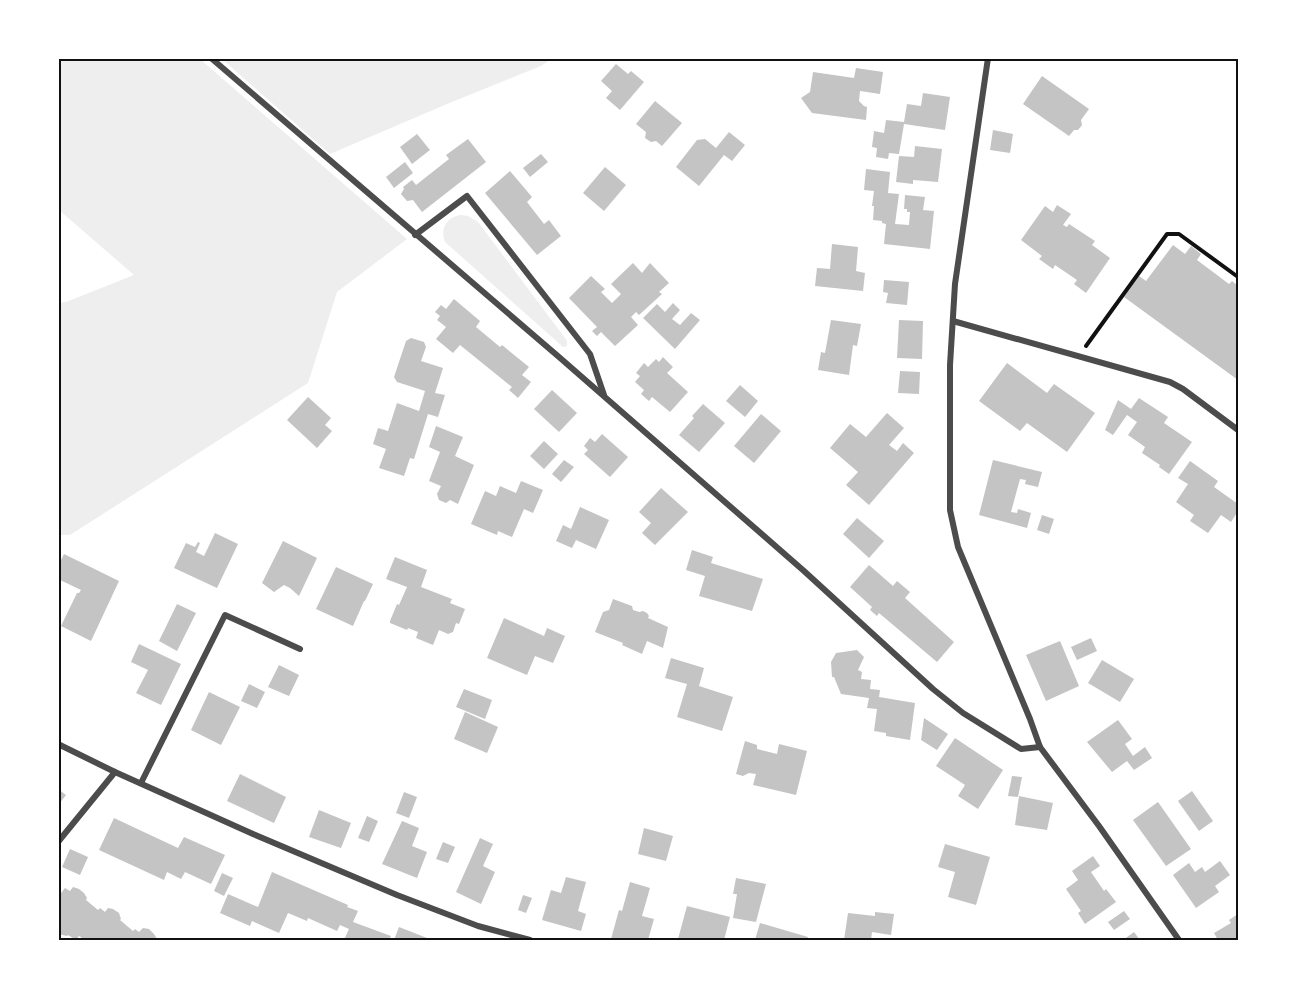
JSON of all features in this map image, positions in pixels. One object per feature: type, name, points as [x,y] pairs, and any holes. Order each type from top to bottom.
[{"type":"street","points":[[211,58],[604,397],[804,572],[933,689],[963,713],[1021,748],[1040,747]]},
{"type":"street","points":[[988,58],[955,284],[950,365],[950,510],[958,547],[1040,747],[1179,940]]},
{"type":"street","points":[[415,235],[467,196],[590,354],[604,397]]},
{"type":"street","points":[[953,321],[1170,382],[1239,430]]},
{"type":"street","points":[[141,783],[225,615],[300,649]]},
{"type":"street","points":[[58,744],[253,834],[398,895],[478,926],[530,940]]},
{"type":"street","points":[[58,842],[115,772]]},
{"type":"path","points":[[1079,356],[1167,234],[1179,234],[1239,277]]},
{"type":"shaded area","points":[[59,58],[200,59],[407,239],[337,292],[308,383],[70,535],[58,535],[59,303],[134,275],[59,210]]},
{"type":"shaded area","points":[[222,59],[551,59],[541,66],[330,154]]},
{"type":"shaded area","points":[[461,215],[478,222],[565,338],[567,346],[563,347],[445,242],[443,233],[446,224],[451,218]]},
{"type":"building","points":[[616,64],[628,74],[631,71],[644,82],[620,110],[606,98],[612,91],[601,81]]},
{"type":"building","points":[[856,68],[883,72],[880,94],[860,91],[859,101],[867,107],[866,120],[812,113],[801,98],[810,92],[813,72],[854,78]]},
{"type":"building","points":[[1042,76],[1089,109],[1081,120],[1082,125],[1069,136],[1023,104]]},
{"type":"building","points":[[923,93],[950,97],[945,130],[904,124],[899,154],[889,153],[888,159],[876,157],[877,148],[872,147],[874,131],[884,133],[886,120],[904,122],[907,104],[921,106]]},
{"type":"building","points":[[655,101],[682,123],[662,146],[656,141],[651,142],[645,138],[646,132],[636,124]]},
{"type":"building","points":[[993,130],[1013,134],[1010,153],[990,150]]},
{"type":"building","points":[[729,132],[745,145],[732,161],[724,155],[699,186],[676,167],[697,140],[705,139],[716,148]]},
{"type":"building","points":[[417,134],[430,150],[412,164],[400,147]]},
{"type":"building","points":[[468,139],[486,162],[422,212],[413,200],[407,201],[401,194],[403,187],[412,180],[416,185],[449,159],[446,155]]},
{"type":"building","points":[[915,146],[942,149],[938,182],[913,180],[913,184],[896,182],[899,156],[914,157]]},
{"type":"building","points":[[541,154],[548,162],[530,177],[523,168]]},
{"type":"building","points":[[405,162],[413,173],[394,188],[386,177]]},
{"type":"building","points":[[605,167],[626,185],[604,211],[583,193]]},
{"type":"building","points":[[866,169],[890,172],[888,193],[899,194],[895,224],[909,225],[910,212],[904,209],[905,195],[925,197],[923,210],[934,211],[930,249],[884,244],[886,224],[873,220],[874,191],[864,190]]},
{"type":"building","points":[[510,171],[532,197],[527,202],[544,224],[549,220],[561,236],[537,255],[485,193]]},
{"type":"building","points":[[1057,205],[1071,214],[1063,225],[1067,227],[1069,224],[1095,241],[1092,245],[1110,258],[1086,293],[1074,284],[1077,280],[1055,265],[1053,269],[1039,259],[1042,256],[1021,240],[1045,206],[1053,212]]},
{"type":"building","points":[[832,244],[858,247],[856,271],[865,273],[863,291],[815,286],[817,268],[830,269]]},
{"type":"building","points":[[1173,245],[1185,254],[1191,246],[1201,254],[1197,260],[1229,284],[1232,281],[1238,286],[1238,380],[1124,297],[1139,276],[1146,281]]},
{"type":"building","points":[[633,263],[642,273],[650,263],[669,283],[659,292],[662,294],[639,315],[636,312],[631,317],[638,325],[615,346],[601,332],[597,336],[592,331],[597,327],[569,298],[591,276],[605,289],[601,292],[612,303],[621,294],[611,284]]},
{"type":"building","points":[[884,280],[909,282],[907,305],[886,303],[888,293],[883,292]]},
{"type":"building","points":[[454,299],[480,321],[476,327],[529,367],[522,375],[531,382],[518,398],[509,390],[512,387],[460,345],[453,353],[436,339],[446,327],[437,320],[440,316],[435,312],[441,305],[446,309]]},
{"type":"building","points":[[673,303],[680,310],[672,319],[680,325],[691,313],[700,320],[675,349],[643,318],[657,304],[665,312]]},
{"type":"building","points":[[831,320],[861,324],[857,346],[853,345],[849,375],[818,370],[821,352],[825,353]]},
{"type":"building","points":[[899,320],[923,321],[922,359],[897,358]]},
{"type":"building","points":[[411,338],[424,342],[426,347],[421,361],[443,368],[435,393],[445,395],[438,417],[428,414],[414,459],[410,458],[404,476],[379,468],[386,449],[373,444],[378,428],[388,431],[397,403],[419,411],[425,391],[397,382],[394,377],[406,341]]},
{"type":"building","points":[[663,357],[673,367],[667,373],[688,392],[670,412],[652,397],[649,401],[641,394],[644,390],[635,382],[640,376],[636,373],[644,363],[648,367],[656,359],[659,362]]},
{"type":"building","points":[[1007,363],[1047,393],[1054,384],[1095,413],[1067,452],[1027,423],[1020,431],[979,401]]},
{"type":"building","points":[[900,371],[920,372],[919,394],[898,393]]},
{"type":"building","points":[[740,385],[758,401],[745,417],[726,401]]},
{"type":"building","points":[[552,390],[577,413],[559,432],[534,409]]},
{"type":"building","points":[[308,397],[331,418],[325,425],[332,431],[317,448],[287,420]]},
{"type":"building","points":[[1139,398],[1168,417],[1164,423],[1192,442],[1169,474],[1142,453],[1145,447],[1128,435],[1137,422],[1127,415],[1113,435],[1105,430],[1118,400],[1131,409]]},
{"type":"building","points":[[703,404],[725,423],[699,452],[679,435]]},
{"type":"building","points":[[887,413],[904,428],[889,445],[897,451],[903,443],[914,453],[869,505],[846,485],[858,472],[830,448],[850,424],[866,437]]},
{"type":"building","points":[[761,414],[781,431],[754,463],[734,446]]},
{"type":"building","points":[[436,426],[463,437],[455,456],[474,465],[458,504],[450,500],[446,503],[439,500],[437,494],[441,486],[429,481],[440,452],[429,447]]},
{"type":"building","points":[[602,434],[628,457],[610,477],[584,454],[588,450],[584,446],[590,438],[595,442]]},
{"type":"building","points":[[544,441],[558,454],[544,469],[530,456]]},
{"type":"building","points":[[564,460],[574,467],[561,482],[552,474]]},
{"type":"building","points":[[993,460],[1042,472],[1038,487],[1025,484],[1026,480],[1020,479],[1011,512],[1017,513],[1018,509],[1031,513],[1027,528],[979,515]]},
{"type":"building","points":[[1190,461],[1218,481],[1214,487],[1238,504],[1238,511],[1231,522],[1221,515],[1208,533],[1190,521],[1194,515],[1176,502],[1188,484],[1178,478]]},
{"type":"building","points":[[521,481],[543,490],[533,513],[524,509],[512,537],[498,531],[497,535],[471,524],[485,491],[496,496],[500,486],[516,493]]},
{"type":"building","points":[[661,488],[688,512],[655,545],[642,533],[651,523],[639,512]]},
{"type":"building","points":[[580,507],[609,520],[596,549],[576,540],[572,548],[556,541],[563,525],[571,529]]},
{"type":"building","points":[[1042,515],[1054,519],[1049,534],[1037,530]]},
{"type":"building","points":[[857,518],[884,541],[869,558],[843,534]]},
{"type":"building","points":[[215,533],[238,544],[217,588],[174,568],[186,543],[195,547],[198,542],[200,543],[196,552],[204,556]]},
{"type":"building","points":[[283,541],[317,558],[299,596],[284,585],[274,592],[262,583]]},
{"type":"building","points":[[692,550],[713,557],[711,563],[763,579],[752,611],[699,596],[705,576],[686,570]]},
{"type":"building","points":[[64,554],[119,581],[91,641],[61,626],[77,593],[81,590],[58,579],[58,566]]},
{"type":"building","points":[[395,557],[427,570],[421,587],[452,599],[450,603],[465,609],[453,632],[448,634],[439,630],[433,645],[416,638],[418,632],[390,623],[407,587],[386,579]]},
{"type":"building","points":[[869,565],[893,586],[897,581],[910,592],[905,598],[954,642],[937,662],[879,613],[877,616],[870,610],[872,607],[850,587]]},
{"type":"building","points":[[336,567],[373,584],[353,626],[316,609]]},
{"type":"building","points":[[613,599],[632,606],[633,610],[647,613],[648,618],[668,627],[663,648],[647,641],[642,654],[622,645],[623,643],[595,632],[603,612],[609,610]]},
{"type":"building","points":[[177,604],[196,613],[177,651],[159,641]]},
{"type":"building","points":[[504,618],[544,636],[547,628],[565,636],[553,663],[535,656],[527,675],[487,658]]},
{"type":"building","points":[[1091,638],[1097,651],[1077,660],[1071,647]]},
{"type":"building","points":[[1060,641],[1079,686],[1046,701],[1026,655]]},
{"type":"building","points":[[139,644],[181,664],[161,705],[136,693],[148,670],[131,662]]},
{"type":"building","points":[[857,650],[864,657],[858,670],[862,672],[861,679],[871,680],[870,689],[880,690],[879,697],[915,703],[910,740],[886,736],[886,733],[874,731],[877,709],[867,708],[869,698],[841,694],[832,677],[831,662],[836,653]]},
{"type":"building","points":[[671,658],[704,668],[699,686],[733,697],[722,731],[677,717],[687,684],[665,678]]},
{"type":"building","points":[[1102,660],[1134,679],[1120,702],[1088,683]]},
{"type":"building","points":[[279,665],[299,675],[289,696],[268,687]]},
{"type":"building","points":[[249,684],[265,692],[257,708],[241,701]]},
{"type":"building","points":[[464,689],[492,700],[485,719],[456,707]]},
{"type":"building","points":[[209,692],[240,707],[221,745],[191,730]]},
{"type":"building","points":[[465,712],[498,727],[487,753],[454,739]]},
{"type":"building","points":[[924,718],[948,734],[937,750],[921,740]]},
{"type":"building","points":[[1118,720],[1132,739],[1125,744],[1133,756],[1145,747],[1152,758],[1134,770],[1127,761],[1112,772],[1087,742]]},
{"type":"building","points":[[955,738],[1003,770],[978,809],[958,796],[965,785],[936,766]]},
{"type":"building","points":[[745,741],[757,745],[757,749],[777,754],[779,744],[807,751],[796,795],[753,785],[756,774],[749,773],[743,776],[736,774]]},
{"type":"building","points":[[240,774],[286,797],[274,823],[227,801]]},
{"type":"building","points":[[1012,776],[1022,777],[1018,797],[1008,796]]},
{"type":"building","points":[[58,789],[66,795],[59,804],[61,806],[58,810]]},
{"type":"building","points":[[1192,791],[1213,821],[1199,831],[1178,801]]},
{"type":"building","points":[[404,792],[417,797],[409,818],[396,813]]},
{"type":"building","points":[[1019,796],[1053,803],[1047,830],[1015,825]]},
{"type":"building","points":[[1158,802],[1191,849],[1166,866],[1133,820]]},
{"type":"building","points":[[319,810],[351,823],[341,848],[309,837]]},
{"type":"building","points":[[367,816],[378,821],[369,842],[358,838]]},
{"type":"building","points":[[114,818],[178,848],[184,837],[225,855],[211,884],[185,872],[181,879],[167,872],[164,880],[99,850]]},
{"type":"building","points":[[402,821],[419,828],[412,846],[427,852],[417,878],[382,864]]},
{"type":"building","points":[[644,828],[673,836],[666,861],[638,854]]},
{"type":"building","points":[[480,838],[493,844],[483,866],[495,872],[481,904],[456,892]]},
{"type":"building","points":[[443,842],[455,847],[448,863],[436,859]]},
{"type":"building","points":[[945,844],[990,857],[976,905],[948,897],[955,872],[938,867]]},
{"type":"building","points":[[70,849],[88,857],[80,875],[62,867]]},
{"type":"building","points":[[1093,856],[1100,866],[1091,872],[1104,891],[1106,889],[1116,902],[1085,924],[1078,913],[1081,911],[1066,889],[1078,880],[1072,871]]},
{"type":"building","points":[[1220,861],[1230,875],[1215,886],[1219,892],[1196,908],[1173,875],[1189,863],[1195,872],[1202,867],[1205,872]]},
{"type":"building","points":[[272,872],[348,905],[347,907],[358,911],[353,922],[391,936],[389,940],[344,940],[349,929],[340,925],[337,931],[308,918],[307,921],[288,913],[279,933],[252,921],[250,926],[220,913],[228,894],[258,907]]},
{"type":"building","points":[[222,873],[233,878],[224,896],[214,891]]},
{"type":"building","points":[[566,877],[586,882],[578,911],[586,914],[581,931],[542,920],[551,890],[561,893]]},
{"type":"building","points":[[736,878],[766,884],[756,922],[733,918],[737,894],[733,894]]},
{"type":"building","points":[[630,882],[650,888],[642,916],[654,919],[648,940],[611,939]]},
{"type":"building","points":[[73,887],[84,893],[86,900],[98,910],[100,908],[105,912],[108,908],[113,909],[119,913],[120,920],[133,931],[149,929],[157,939],[85,940],[79,936],[76,940],[68,935],[58,934],[58,897],[65,888],[70,891]]},
{"type":"building","points":[[523,895],[532,898],[526,913],[518,910]]},
{"type":"building","points":[[687,906],[730,917],[724,940],[678,939]]},
{"type":"building","points":[[1124,911],[1130,919],[1114,930],[1108,922]]},
{"type":"building","points":[[875,912],[894,914],[891,935],[872,932],[871,940],[844,940],[848,913],[875,916]]},
{"type":"building","points":[[1238,914],[1238,940],[1218,940],[1214,933],[1231,923],[1229,920]]},
{"type":"building","points":[[760,923],[808,937],[807,940],[755,940]]},
{"type":"building","points":[[399,927],[427,938],[434,940],[394,940]]},
{"type":"building","points":[[1134,932],[1140,940],[1123,940]]}]
